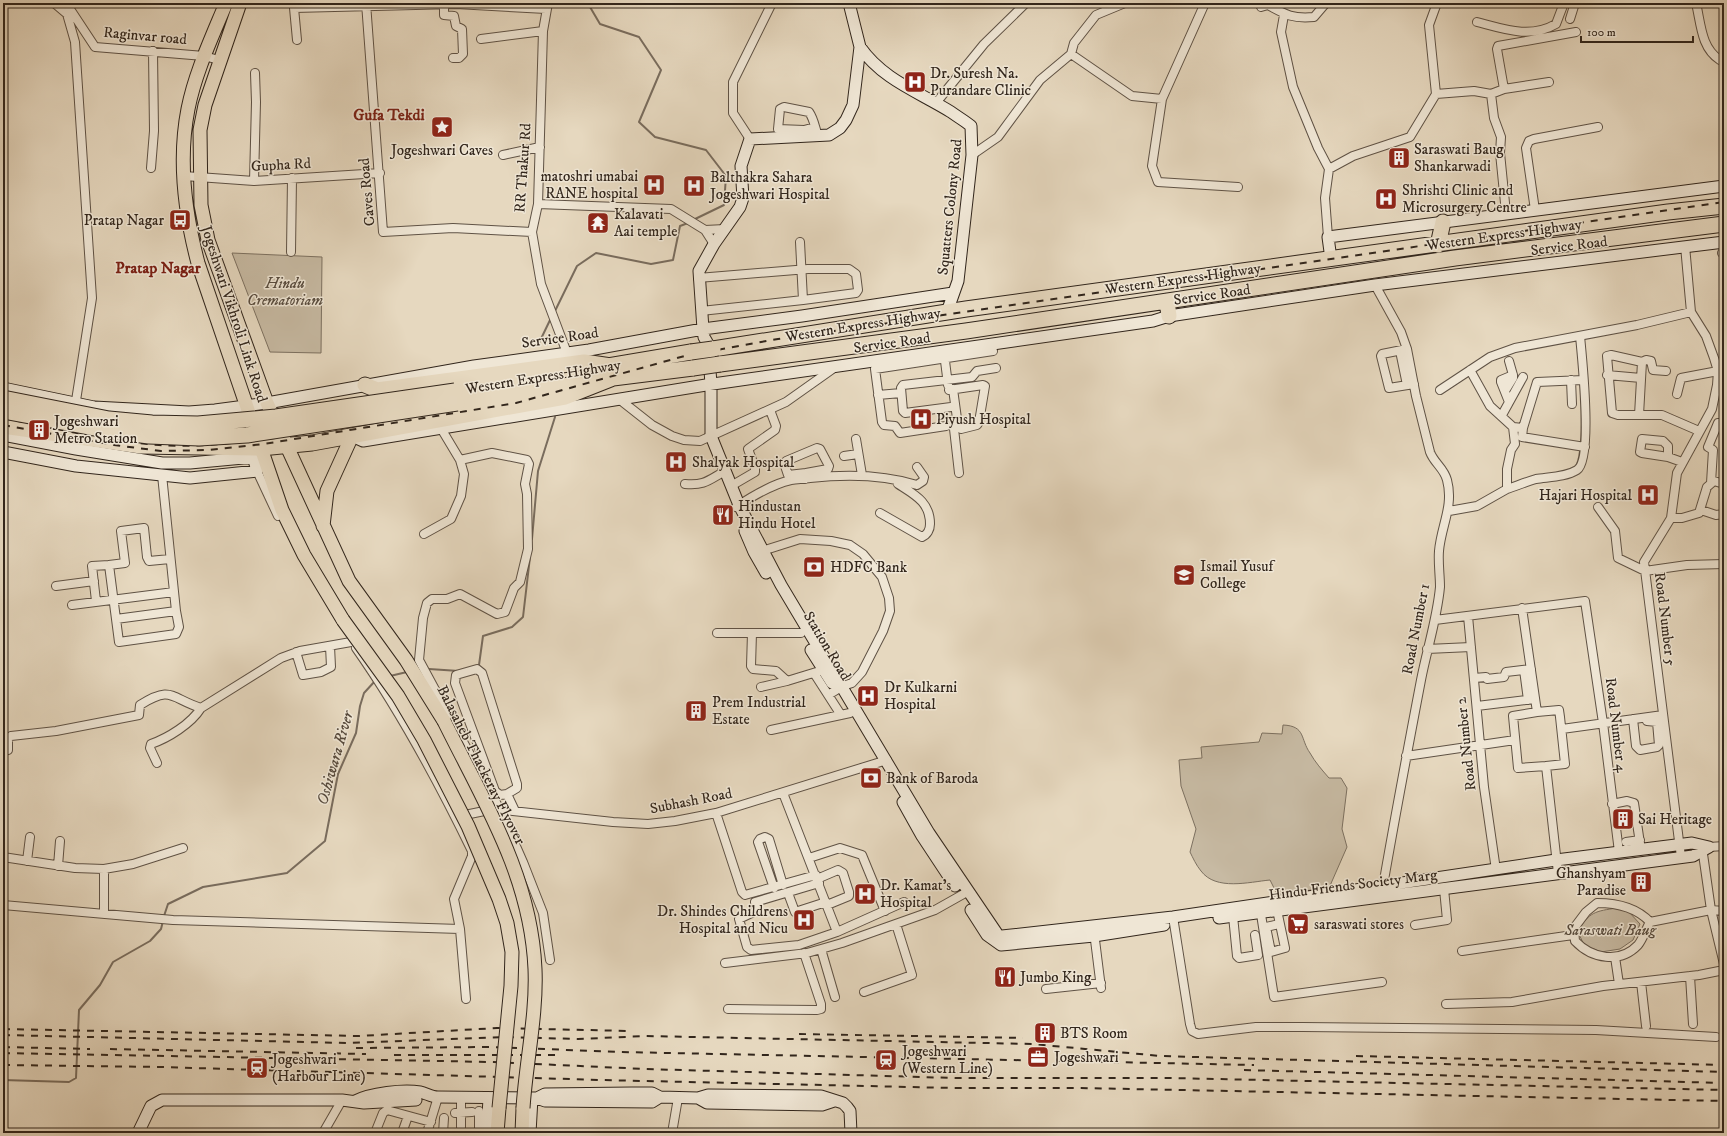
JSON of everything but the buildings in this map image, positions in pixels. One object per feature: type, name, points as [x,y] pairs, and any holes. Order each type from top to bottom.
[{"type":"highway","name":"Western Express Highway","points":[[3,411],[110,431],[149,436],[199,438],[247,435],[456,397],[612,372],[691,352],[947,312],[1724,206]]},
{"type":"highway","points":[[1438,244],[1443,222]]},
{"type":"highway","name":"Western Express Highway","points":[[612,372],[693,368],[966,331],[1455,258],[1724,224]]},
{"type":"highway","points":[[1168,301],[1169,316]]},
{"type":"highway","points":[[365,385],[377,390],[584,362],[612,372]]},
{"type":"highway","points":[[3,426],[74,441],[141,446],[255,451],[352,436],[376,436],[566,397],[612,372]]},
{"type":"highway","name":"Western Express Highway","points":[[3,398],[109,419],[152,423],[198,424],[456,397]]},
{"type":"main road","name":"Jogeshwari Vikhroli Link Road","points":[[226,3],[204,56],[188,109],[183,163],[189,228],[198,263],[246,406],[255,451]]},
{"type":"main road","name":"Balasaheb Thackeray Flyover","points":[[240,3],[219,60],[205,105],[200,130],[201,205],[208,240],[268,403],[353,589],[406,660],[444,721],[508,849],[523,891],[532,932],[535,971],[522,1133]]},
{"type":"main road","points":[[323,526],[327,491],[352,436]]},
{"type":"main road","points":[[255,451],[271,480],[288,523],[333,610],[343,620],[398,696],[424,740],[468,826],[499,899],[507,923],[512,952],[511,979],[497,1133]]},
{"type":"street","points":[[3,435],[74,441],[76,404],[92,298],[75,42],[67,14],[54,3]]},
{"type":"street","name":"Raginvar road","points":[[66,3],[95,47],[204,56],[219,60]]},
{"type":"street","points":[[297,40],[294,5],[393,5],[456,3],[547,6]]},
{"type":"street","points":[[772,3],[733,82],[733,113],[750,139],[778,133],[832,133],[840,128],[846,120],[853,105],[860,47],[849,3]]},
{"type":"street","points":[[936,103],[984,44],[1026,3]]},
{"type":"street","points":[[972,155],[998,137],[1040,80],[1072,54],[1074,43],[1096,15],[1125,3]]},
{"type":"street","points":[[1205,3],[1162,99],[1152,166],[1158,182],[1238,187]]},
{"type":"street","points":[[1261,7],[1268,5],[1284,15],[1299,19],[1314,17],[1326,3]]},
{"type":"street","points":[[1329,170],[1353,156],[1410,136],[1436,94],[1429,25],[1437,3]]},
{"type":"street","points":[[1477,22],[1522,33],[1543,30],[1556,24],[1564,3]]},
{"type":"street","points":[[1570,19],[1575,3]]},
{"type":"street","points":[[1696,3],[1706,46],[1711,55],[1720,60],[1724,60]]},
{"type":"street","points":[[444,4],[444,14],[454,16],[456,26],[462,29],[463,54],[459,58],[454,58]]},
{"type":"street","name":"Caves Road","points":[[366,5],[373,107],[380,174],[383,232],[453,228],[532,232]]},
{"type":"street","name":"RR Thakur Rd","points":[[547,6],[543,31],[538,204],[532,232],[541,284],[567,353]]},
{"type":"street","points":[[1284,15],[1281,32],[1293,87],[1318,148],[1329,170],[1325,198],[1331,259]]},
{"type":"street","points":[[481,39],[543,31]]},
{"type":"street","points":[[1504,90],[1497,48],[1498,46],[1576,32]]},
{"type":"street","name":"Squatters Colony Road","points":[[860,47],[868,58],[897,83],[936,103],[971,126],[972,155],[958,281],[947,312]]},
{"type":"street","points":[[150,168],[154,131],[153,51]]},
{"type":"street","points":[[1072,54],[1132,96],[1162,99]]},
{"type":"street","points":[[254,181],[256,102],[255,73]]},
{"type":"street","points":[[1436,94],[1474,91],[1491,94],[1504,90],[1549,82]]},
{"type":"street","points":[[1491,94],[1494,118],[1501,137],[1500,153],[1506,213]]},
{"type":"street","points":[[778,133],[780,111],[784,107],[809,112],[816,132]]},
{"type":"street","points":[[1535,210],[1526,148],[1529,141],[1598,127]]},
{"type":"street","name":"Station Road","points":[[750,139],[741,166],[743,198],[740,207],[714,244],[699,271],[698,278],[703,333],[702,344],[709,385],[709,437],[737,507],[758,552],[801,633],[818,671],[835,690],[929,832],[965,894],[1000,940]]},
{"type":"street","points":[[503,155],[540,147]]},
{"type":"street","name":"Gupha Rd","points":[[184,176],[254,181],[380,174]]},
{"type":"street","points":[[290,252],[292,178]]},
{"type":"street","points":[[1328,237],[1724,186]]},
{"type":"street","points":[[538,204],[671,210],[705,230],[714,244]]},
{"type":"street","points":[[705,230],[725,229]]},
{"type":"street","points":[[800,242],[803,300]]},
{"type":"street","name":"Service Road","points":[[395,432],[442,430],[619,398],[836,366],[944,355],[1153,322],[1169,316],[1375,285],[1724,242]]},
{"type":"street","name":"Road Number 5","points":[[1681,851],[1662,733],[1663,715],[1644,562],[1671,518],[1677,473],[1715,399],[1721,379],[1706,336],[1691,312],[1685,246]]},
{"type":"street","points":[[698,278],[801,270],[854,271],[856,274],[858,290],[856,293],[701,311]]},
{"type":"street","name":"Road Number 1","points":[[1375,285],[1401,332],[1411,384],[1430,452],[1433,459],[1442,468],[1447,480],[1449,511],[1440,546],[1440,588],[1406,756],[1384,891]]},
{"type":"street","name":"Service Road","points":[[3,388],[94,407],[189,412],[268,403],[474,366],[703,333],[954,289]]},
{"type":"street","points":[[1440,390],[1490,357],[1515,348],[1638,325],[1691,312]]},
{"type":"street","points":[[1449,511],[1477,506],[1507,489],[1531,480],[1571,473],[1578,470],[1583,464],[1586,420],[1580,336]]},
{"type":"street","points":[[1404,350],[1382,354],[1381,356],[1389,388],[1411,384]]},
{"type":"street","points":[[951,390],[983,385],[985,387],[978,424],[961,428],[952,425],[900,433],[895,426],[884,424],[882,422],[874,369],[944,355],[993,351]]},
{"type":"street","points":[[1666,371],[1653,370],[1651,360],[1642,362],[1609,354],[1607,360],[1612,413],[1618,415],[1666,416],[1701,427],[1715,429]]},
{"type":"street","points":[[944,355],[951,390],[952,425]]},
{"type":"street","points":[[1509,361],[1513,375],[1501,380],[1509,402]]},
{"type":"street","points":[[1639,415],[1642,362]]},
{"type":"street","points":[[619,398],[652,426],[684,440],[700,441],[786,402],[836,366]]},
{"type":"street","points":[[951,407],[905,413],[903,410],[900,388],[903,385],[972,377],[977,371],[996,368]]},
{"type":"street","points":[[1470,370],[1490,406],[1502,415],[1513,427],[1515,444],[1511,450],[1507,469],[1507,489]]},
{"type":"street","points":[[1677,394],[1681,378],[1718,371]]},
{"type":"street","points":[[1608,375],[1641,378]]},
{"type":"street","points":[[1502,415],[1522,377]]},
{"type":"street","points":[[1571,380],[1572,404]]},
{"type":"street","points":[[1583,380],[1536,383],[1523,428],[1522,437],[1584,447]]},
{"type":"street","points":[[951,390],[952,425],[959,473]]},
{"type":"street","points":[[878,395],[901,393]]},
{"type":"street","points":[[732,486],[755,472],[748,449],[775,430],[776,426],[770,410]]},
{"type":"street","points":[[1671,518],[1696,515],[1701,510],[1707,487],[1711,482],[1713,450],[1708,447],[1718,423],[1724,424]]},
{"type":"street","points":[[1513,427],[1523,428]]},
{"type":"street","points":[[424,534],[451,519],[461,496],[464,474],[460,460],[442,430]]},
{"type":"street","points":[[856,439],[862,475]]},
{"type":"street","points":[[737,507],[791,480],[806,476],[828,469],[829,466],[820,449],[817,448],[786,461],[785,466],[788,475],[806,476],[862,475],[900,480],[917,486],[924,477],[917,467]]},
{"type":"street","points":[[255,451],[257,471],[282,525],[351,642],[375,676],[415,740],[472,851],[472,856],[454,899],[460,929],[466,999]]},
{"type":"street","points":[[3,452],[76,466],[190,478],[257,471]]},
{"type":"street","points":[[460,460],[492,452],[527,460],[529,464],[525,484],[527,494],[528,549],[520,582],[514,588],[505,612],[497,614],[460,594],[448,599],[432,599],[427,603],[423,618],[419,660],[500,810],[540,905],[550,960]]},
{"type":"street","points":[[844,456],[858,454]]},
{"type":"street","points":[[1668,458],[1682,462]]},
{"type":"street","points":[[684,484],[700,484],[708,482],[722,472]]},
{"type":"street","name":"Station Road","points":[[722,472],[732,486],[737,507]]},
{"type":"street","points":[[109,565],[119,642],[176,634],[179,627],[170,559],[162,475]]},
{"type":"street","points":[[880,512],[922,537],[926,535],[930,528],[930,515],[928,507],[898,484],[900,480]]},
{"type":"street","points":[[1711,482],[1716,481],[1724,484]]},
{"type":"street","points":[[755,497],[757,506]]},
{"type":"street","points":[[1598,507],[1615,531],[1618,558],[1645,571],[1687,565],[1724,564]]},
{"type":"street","points":[[1701,510],[1716,515],[1724,514]]},
{"type":"street","points":[[96,602],[92,566],[125,563],[121,531],[144,528],[147,557],[149,561],[170,559]]},
{"type":"street","points":[[758,552],[800,539],[831,540],[850,545],[863,554],[882,577],[889,598],[890,611],[883,631],[862,672],[852,683],[835,690]]},
{"type":"street","name":"Station Road","points":[[758,552],[835,690],[846,714],[883,761]]},
{"type":"street","points":[[56,586],[94,581]]},
{"type":"street","points":[[72,605],[174,592]]},
{"type":"street","name":"Road Number 4","points":[[1522,608],[1585,601],[1603,723],[1619,852]]},
{"type":"street","points":[[1434,623],[1467,619],[1522,608],[1527,670],[1532,699],[1537,712]]},
{"type":"street","points":[[116,619],[176,612]]},
{"type":"street","name":"Road Number 2","points":[[1467,619],[1469,647],[1476,678],[1479,706],[1480,746],[1496,870]]},
{"type":"street","points":[[717,633],[801,633]]},
{"type":"street","points":[[752,633],[751,666],[753,669],[776,671],[787,681]]},
{"type":"street","points":[[157,763],[150,748],[151,744],[166,738],[197,714],[201,708],[281,658],[296,652],[351,642]]},
{"type":"street","points":[[296,652],[303,675],[321,672],[331,667],[330,646]]},
{"type":"street","points":[[1427,649],[1469,647]]},
{"type":"street","points":[[476,669],[482,673],[517,784],[517,788],[507,794],[500,795],[495,791],[455,683],[456,675],[476,669]]},
{"type":"street","points":[[1476,678],[1486,677],[1488,679],[1504,677],[1506,672],[1527,670]]},
{"type":"street","points":[[761,687],[787,681],[818,671]]},
{"type":"street","points":[[3,750],[8,750],[8,739],[11,736],[56,731],[139,714],[140,705],[156,695],[172,694],[187,704],[201,708]]},
{"type":"street","points":[[1479,706],[1532,699]]},
{"type":"street","points":[[1559,710],[1562,729],[1565,764],[1518,768],[1513,716],[1559,710]]},
{"type":"street","points":[[771,730],[846,714]]},
{"type":"street","points":[[1633,721],[1663,715]]},
{"type":"street","points":[[1562,729],[1603,723],[1633,721],[1656,721],[1662,733],[1659,747],[1638,749],[1636,746],[1633,721]]},
{"type":"street","points":[[1406,756],[1515,740]]},
{"type":"street","name":"Subhash Road","points":[[455,816],[494,809],[648,824],[676,822],[716,813],[883,761]]},
{"type":"street","points":[[1546,766],[1558,874]]},
{"type":"street","points":[[783,793],[837,932]]},
{"type":"street","points":[[507,794],[515,811]]},
{"type":"street","points":[[1612,804],[1627,801],[1634,803],[1641,845],[1626,842]]},
{"type":"street","points":[[716,813],[743,894],[747,896],[783,885],[817,879]]},
{"type":"street","points":[[27,861],[30,837]]},
{"type":"street","points":[[774,888],[758,842],[760,839],[765,837],[768,838],[783,885]]},
{"type":"street","points":[[58,866],[60,841]]},
{"type":"street","name":"Hindu Friends Society Marg","points":[[1000,940],[1094,931],[1384,891],[1444,889],[1558,874],[1681,851],[1692,843],[1705,847],[1724,846]]},
{"type":"street","name":"Hindu Friends Society Marg","points":[[1174,920],[1233,916],[1260,909],[1278,910],[1496,870],[1556,860],[1619,852],[1641,845],[1681,851]]},
{"type":"street","points":[[1705,847],[1711,910],[1724,964]]},
{"type":"street","points":[[3,857],[91,870],[133,864],[183,848]]},
{"type":"street","points":[[809,858],[840,848],[862,855],[884,911]]},
{"type":"street","points":[[472,856],[486,874],[499,910],[508,945],[505,1001]]},
{"type":"street","points":[[104,869],[104,914]]},
{"type":"street","points":[[788,893],[795,912],[849,896],[843,873],[838,870],[788,893],[755,902],[756,911],[740,917],[739,921],[749,949],[799,945],[837,932],[904,902]]},
{"type":"street","points":[[1415,925],[1447,920],[1444,889]]},
{"type":"street","points":[[725,963],[804,953],[842,944],[935,910],[965,894]]},
{"type":"street","points":[[1650,922],[1640,943],[1633,950],[1615,957],[1601,958],[1590,953],[1580,946],[1573,935],[1574,928],[1586,912],[1597,903],[1620,904],[1640,914],[1650,922],[1711,910],[1724,911]]},
{"type":"street","points":[[3,905],[173,920],[460,929]]},
{"type":"street","points":[[1258,953],[1260,909]]},
{"type":"street","points":[[1278,910],[1279,924]]},
{"type":"street","points":[[1233,916],[1237,956],[1239,958],[1257,956],[1258,953],[1267,952]]},
{"type":"street","points":[[1174,920],[1190,1024],[1192,1031],[1198,1034],[1256,1027],[1304,1027],[1596,1030],[1716,1037]]},
{"type":"street","points":[[864,992],[912,974],[896,924]]},
{"type":"street","points":[[1046,989],[1101,986],[1094,931]]},
{"type":"street","points":[[1462,951],[1573,935]]},
{"type":"street","points":[[1259,937],[1267,952],[1274,997],[1382,982]]},
{"type":"street","points":[[821,949],[835,997]]},
{"type":"street","points":[[728,1009],[817,1010],[820,1008],[821,1004],[804,953]]},
{"type":"street","points":[[1615,957],[1619,984]]},
{"type":"street","points":[[1446,1004],[1512,1002],[1619,984],[1690,976],[1724,970]]},
{"type":"street","points":[[1690,976],[1693,1024]]},
{"type":"street","points":[[1641,982],[1646,1026]]},
{"type":"street","points":[[138,1133],[151,1106],[162,1100],[342,1100],[364,1103],[422,1100],[433,1097],[538,1099],[593,1096],[632,1097],[652,1102],[660,1097],[698,1098],[707,1103],[730,1099],[779,1100],[821,1096],[843,1103],[850,1111],[851,1133]]},
{"type":"street","points":[[427,1133],[431,1122],[433,1097]]},
{"type":"street","points":[[461,1097],[458,1113],[461,1127]]},
{"type":"street","points":[[487,1133],[489,1098]]},
{"type":"street","points":[[672,1133],[678,1098]]},
{"type":"street","points":[[530,1133],[538,1099]]},
{"type":"street","points":[[323,1133],[342,1100]]},
{"type":"street","points":[[375,1133],[384,1111],[431,1122]]},
{"type":"street","points":[[458,1113],[476,1112],[479,1133]]},
{"type":"street","points":[[402,1133],[408,1116]]},
{"type":"street","points":[[145,1117],[146,1133]]},
{"type":"street","points":[[443,1133],[444,1118]]},
{"type":"green space","name":"Hindu Crematoriam","points":[[232,253],[322,257],[321,353],[270,352]]},
{"type":"green space","points":[[1283,725],[1296,728],[1301,734],[1314,760],[1321,769],[1329,778],[1341,778],[1347,788],[1342,829],[1347,847],[1329,888],[1277,894],[1270,880],[1233,884],[1215,881],[1207,877],[1201,871],[1190,852],[1196,829],[1181,786],[1179,760],[1202,758],[1201,747],[1259,742],[1262,733],[1282,734]]},
{"type":"green space","name":"Saraswati Baug","points":[[1617,908],[1629,912],[1640,924],[1633,940],[1620,949],[1601,952],[1584,945],[1578,932],[1585,920],[1589,916],[1603,910]]},
{"type":"waterway","name":"Oshiwara River","points":[[591,3],[590,7],[600,24],[639,37],[661,70],[639,122],[655,137],[706,150],[726,176],[724,205],[693,220]]},
{"type":"waterway","name":"Oshiwara River","points":[[555,311],[577,266],[596,253],[651,264],[673,260],[680,226],[688,223]]},
{"type":"waterway","name":"Oshiwara River","points":[[538,345],[551,318]]},
{"type":"waterway","name":"Oshiwara River","points":[[532,539],[538,471],[555,417]]},
{"type":"waterway","name":"Oshiwara River","points":[[476,667],[479,665],[483,636],[512,627],[523,617],[530,557]]},
{"type":"waterway","name":"Oshiwara River","points":[[429,669],[459,671]]},
{"type":"waterway","name":"Oshiwara River","points":[[390,676],[407,672]]},
{"type":"waterway","name":"Oshiwara River","points":[[164,916],[168,904],[203,887],[287,873],[325,841],[338,774],[356,733],[360,706],[364,693],[375,681]]},
{"type":"waterway","name":"Oshiwara River","points":[[3,1080],[69,1082],[76,1078],[79,1010],[100,985],[113,962],[150,941],[161,929],[163,921]]},
{"type":"railway","points":[[3,425],[114,445],[161,451],[209,450],[264,444],[516,403],[688,355],[778,339],[1724,202]]},
{"type":"railway","points":[[3,418],[81,434],[140,443],[185,446],[213,445],[270,438],[380,419]]},
{"type":"railway","points":[[3,1029],[359,1036],[497,1028],[631,1031]]},
{"type":"railway","points":[[799,1034],[1023,1038]]},
{"type":"railway","points":[[3,1035],[347,1043],[504,1037],[578,1039],[646,1036],[1032,1044],[1161,1056],[1724,1072]]},
{"type":"railway","points":[[3,1047],[90,1049]]},
{"type":"railway","points":[[356,1048],[491,1047],[621,1052],[1254,1065]]},
{"type":"railway","points":[[110,1049],[366,1054]]},
{"type":"railway","points":[[3,1053],[492,1062],[646,1069],[955,1078],[1169,1078],[1724,1090]]},
{"type":"railway","points":[[394,1055],[562,1055]]},
{"type":"railway","points":[[1356,1056],[1724,1065]]},
{"type":"railway","points":[[3,1065],[160,1067],[601,1080],[954,1088],[1081,1088],[1724,1101]]},
{"type":"railway","points":[[1244,1070],[1724,1083]]},
{"type":"place","name":"Dr. Suresh Na. Purandare Clinic","points":[[915,82]]},
{"type":"place","name":"Jogeshwari Caves","points":[[442,127]]},
{"type":"place","name":"Saraswati Baug Shankarwadi","points":[[1399,158]]},
{"type":"place","name":"matoshri umabai RANE hospital","points":[[654,185]]},
{"type":"place","name":"Balthakra Sahara Jogeshwari Hospital","points":[[694,186]]},
{"type":"place","name":"Shrishti Clinic and Microsurgery Centre","points":[[1386,199]]},
{"type":"place","name":"Pratap Nagar","points":[[180,220]]},
{"type":"place","name":"Kalavati Aai temple","points":[[598,223]]},
{"type":"place","name":"Piyush Hospital","points":[[921,419]]},
{"type":"place","name":"Jogeshwari Metro Station","points":[[39,430]]},
{"type":"place","name":"Shalyak Hospital","points":[[676,462]]},
{"type":"place","name":"Hajari Hospital","points":[[1648,495]]},
{"type":"place","name":"Hindustan Hindu Hotel","points":[[723,515]]},
{"type":"place","name":"HDFC Bank","points":[[814,567]]},
{"type":"place","name":"Ismail Yusuf College","points":[[1184,575]]},
{"type":"place","name":"Dr Kulkarni Hospital","points":[[868,696]]},
{"type":"place","name":"Prem Industrial Estate","points":[[696,711]]},
{"type":"place","name":"Bank of Baroda","points":[[871,778]]},
{"type":"place","name":"Sai Heritage","points":[[1623,819]]},
{"type":"place","name":"Ghanshyam Paradise","points":[[1641,882]]},
{"type":"place","name":"Dr. Kamat's Hospital","points":[[865,894]]},
{"type":"place","name":"Dr. Shindes Childrens Hospital and Nicu","points":[[804,920]]},
{"type":"place","name":"saraswati stores","points":[[1298,924]]},
{"type":"place","name":"Jumbo King","points":[[1005,977]]},
{"type":"place","name":"BTS Room","points":[[1045,1033]]},
{"type":"place","name":"Jogeshwari","points":[[1038,1057]]},
{"type":"place","name":"Jogeshwari (Western Line)","points":[[886,1060]]},
{"type":"place","name":"Jogeshwari (Harbour Line)","points":[[257,1068]]},
{"type":"district","name":"Gufa Tekdi","points":[[389,115]]},
{"type":"district","name":"Pratap Nagar","points":[[158,268]]}]
